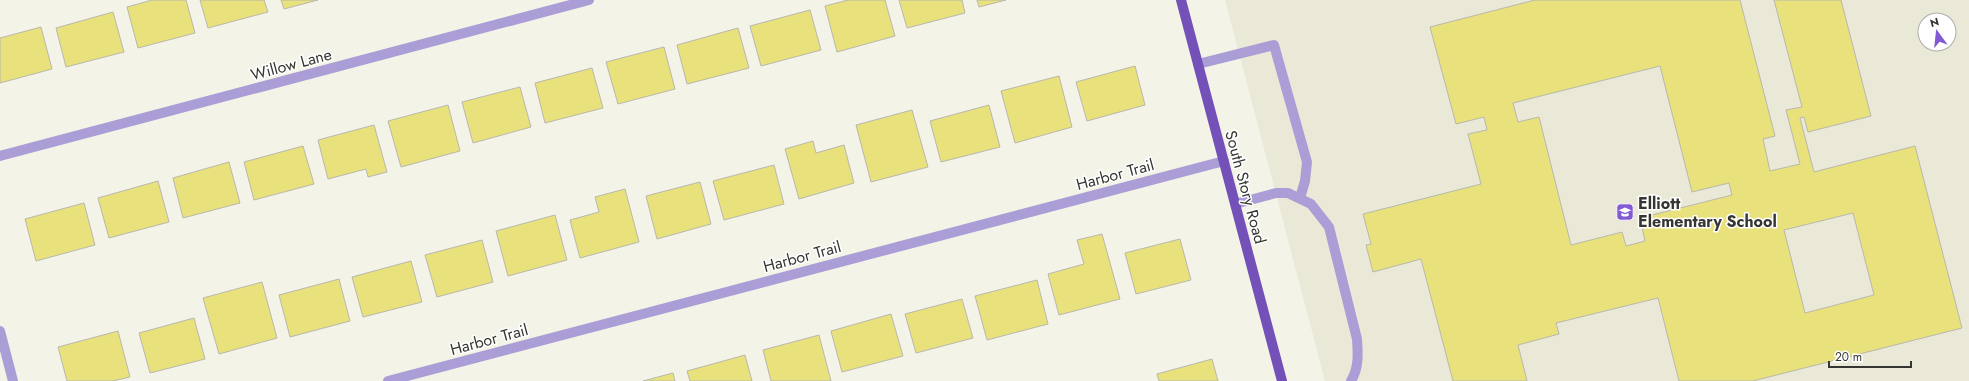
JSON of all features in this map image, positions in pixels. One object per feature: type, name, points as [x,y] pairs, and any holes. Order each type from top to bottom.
[{"type":"main road","name":"South Story Road","points":[[1181,0],[1282,381]]},
{"type":"street","name":"Willow Lane","points":[[0,156],[589,0]]},
{"type":"street","points":[[1198,64],[1274,45],[1307,162],[1305,181],[1300,198]]},
{"type":"street","name":"Harbor Trail","points":[[388,381],[1224,160]]},
{"type":"street","points":[[1235,204],[1276,193],[1288,193],[1311,204],[1329,227],[1357,339],[1358,357],[1355,374],[1351,381]]},
{"type":"street","points":[[0,331],[13,381]]},
{"type":"shaded area","name":"Elliott Elementary School","points":[[1225,0],[1969,0],[1969,381],[1325,381]]},
{"type":"building","points":[[152,0],[186,0],[195,33],[138,48],[127,7]]},
{"type":"building","points":[[200,0],[264,0],[268,12],[208,28]]},
{"type":"building","points":[[281,0],[318,0],[284,9]]},
{"type":"building","points":[[848,0],[885,0],[895,36],[837,52],[825,6]]},
{"type":"building","points":[[899,0],[962,0],[965,13],[907,28]]},
{"type":"building","points":[[977,0],[1006,0],[979,7]]},
{"type":"building","points":[[1535,0],[1740,0],[1775,136],[1763,139],[1770,171],[1800,164],[1786,110],[1802,107],[1774,0],[1841,0],[1871,116],[1808,132],[1804,117],[1800,118],[1814,172],[1915,146],[1962,328],[1753,381],[1679,381],[1658,298],[1556,323],[1559,334],[1518,345],[1527,381],[1453,381],[1421,259],[1373,272],[1366,245],[1371,244],[1363,214],[1481,184],[1468,134],[1487,130],[1484,117],[1456,124],[1430,27]],"holes":[[[1660,66],[1692,192],[1729,183],[1732,195],[1640,218],[1645,241],[1626,246],[1622,232],[1571,245],[1539,117],[1518,122],[1513,103]],[[1853,213],[1874,295],[1805,313],[1784,230]]]},
{"type":"building","points":[[810,10],[821,50],[761,66],[750,26]]},
{"type":"building","points":[[113,12],[124,52],[66,67],[56,28]]},
{"type":"building","points":[[41,27],[52,69],[0,83],[0,38]]},
{"type":"building","points":[[738,28],[749,68],[687,84],[677,45]]},
{"type":"building","points":[[664,47],[675,89],[618,104],[606,62]]},
{"type":"building","points":[[1135,66],[1145,105],[1087,121],[1076,82]]},
{"type":"building","points":[[592,68],[603,108],[545,123],[535,83]]},
{"type":"building","points":[[1059,76],[1072,127],[1015,143],[1001,91]]},
{"type":"building","points":[[520,87],[531,127],[473,143],[462,102]]},
{"type":"building","points":[[448,105],[460,151],[401,167],[388,121]]},
{"type":"building","points":[[989,105],[1000,147],[941,162],[930,121]]},
{"type":"building","points":[[912,110],[928,167],[871,182],[856,125]]},
{"type":"building","points":[[374,125],[387,172],[368,177],[366,169],[328,179],[318,140]]},
{"type":"building","points":[[813,141],[816,153],[844,145],[854,183],[799,199],[785,149]]},
{"type":"building","points":[[303,146],[314,184],[254,200],[244,162]]},
{"type":"building","points":[[229,162],[240,203],[183,218],[173,178]]},
{"type":"building","points":[[774,165],[784,204],[724,220],[713,181]]},
{"type":"building","points":[[158,181],[169,222],[109,238],[98,198]]},
{"type":"building","points":[[700,182],[711,224],[657,239],[646,196]]},
{"type":"building","points":[[625,189],[639,242],[580,258],[570,220],[599,212],[595,197]]},
{"type":"building","points":[[84,203],[95,245],[36,261],[25,219]]},
{"type":"building","points":[[555,215],[567,260],[508,276],[496,231]]},
{"type":"building","points":[[1102,234],[1120,299],[1059,315],[1048,274],[1084,264],[1077,240]]},
{"type":"building","points":[[1180,239],[1191,280],[1136,294],[1125,253]]},
{"type":"building","points":[[482,240],[493,282],[437,297],[425,255]]},
{"type":"building","points":[[411,261],[422,302],[363,317],[352,277]]},
{"type":"building","points":[[339,279],[350,321],[290,337],[279,295]]},
{"type":"building","points":[[1037,280],[1048,324],[987,340],[975,296]]},
{"type":"building","points":[[262,282],[277,338],[219,354],[203,298]]},
{"type":"building","points":[[962,299],[973,338],[916,353],[905,314]]},
{"type":"building","points":[[891,314],[903,356],[842,372],[831,331]]},
{"type":"building","points":[[194,318],[205,359],[150,373],[139,333]]},
{"type":"building","points":[[118,331],[130,377],[113,381],[67,381],[58,347]]},
{"type":"building","points":[[819,335],[831,381],[771,381],[763,350]]},
{"type":"building","points":[[745,355],[752,381],[690,381],[687,371]]},
{"type":"building","points":[[1212,359],[1218,381],[1159,381],[1157,374]]},
{"type":"building","points":[[673,373],[675,381],[643,381]]},
{"type":"place","name":"Elliott Elementary School","points":[[1625,212]]}]
